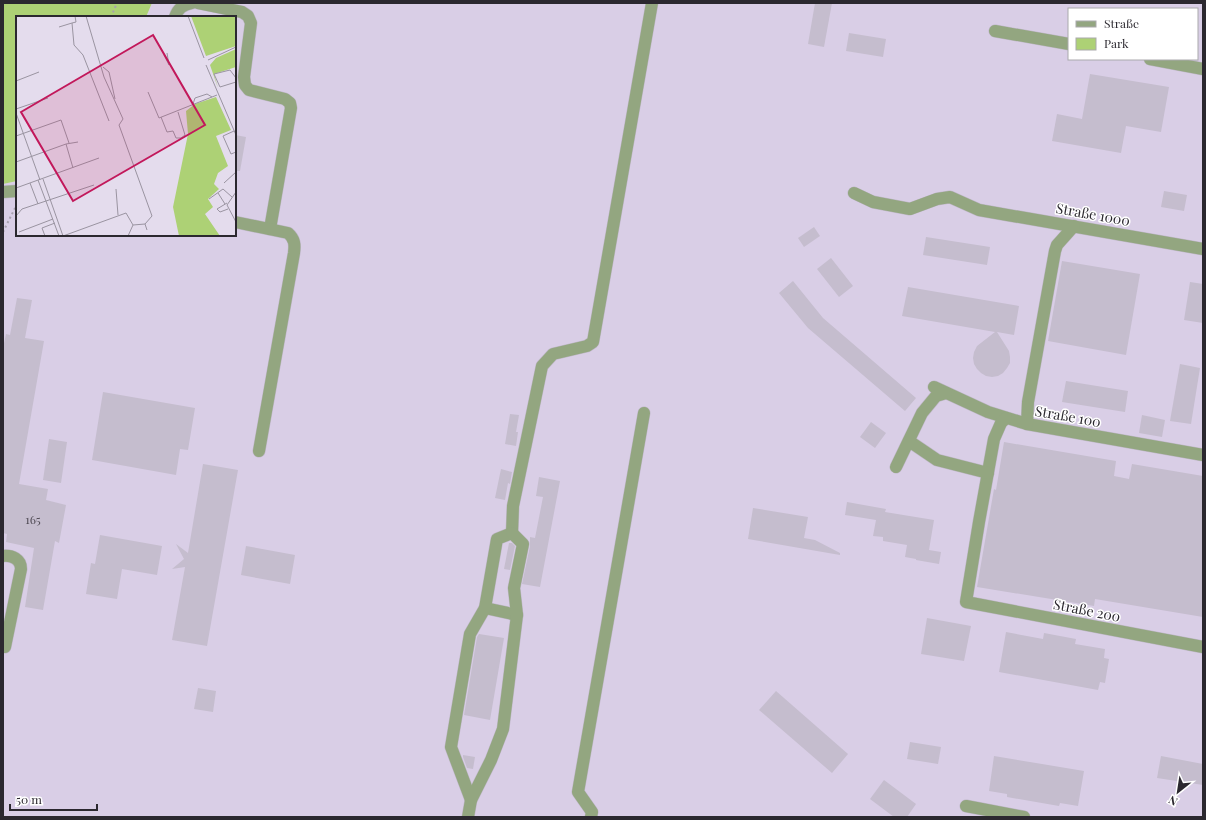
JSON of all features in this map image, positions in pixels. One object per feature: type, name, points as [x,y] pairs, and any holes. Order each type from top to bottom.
[{"type":"street","points":[[176,16],[179,9],[185,4],[192,3]]},
{"type":"street","points":[[198,3],[242,12],[248,16],[251,23],[244,77],[245,85],[249,90],[286,99],[290,103],[291,108],[270,229]]},
{"type":"street","points":[[512,534],[513,506],[542,366],[553,354],[587,346],[593,342],[652,3]]},
{"type":"street","points":[[995,31],[1068,44]]},
{"type":"street","points":[[1155,60],[1203,69]]},
{"type":"street","points":[[3,192],[16,191]]},
{"type":"street","name":"Straße 1000","points":[[854,193],[873,202],[910,209],[938,199],[950,197],[978,210],[1203,249]]},
{"type":"street","points":[[236,222],[288,234],[292,236],[295,244],[259,451]]},
{"type":"street","points":[[1027,424],[1028,402],[1055,251],[1057,245],[1074,226]]},
{"type":"street","name":"Straße 100","points":[[934,387],[988,412],[1027,424],[1203,455]]},
{"type":"street","points":[[896,467],[922,413],[936,396],[946,393]]},
{"type":"street","points":[[591,817],[592,812],[578,792],[644,413]]},
{"type":"street","points":[[908,441],[937,460],[988,473],[994,439],[1001,424],[1006,418]]},
{"type":"street","name":"Straße 200","points":[[988,473],[966,602],[1203,647]]},
{"type":"street","points":[[471,800],[452,747],[470,634],[485,608],[497,539],[512,534]]},
{"type":"street","points":[[468,817],[471,800],[491,760],[503,729],[517,615],[514,588],[524,544],[512,534]]},
{"type":"street","points":[[3,556],[10,556],[17,559],[21,564],[5,647]]},
{"type":"street","points":[[485,608],[517,615]]},
{"type":"street","points":[[966,806],[1024,817]]},
{"type":"path","points":[[111,16],[117,3]]},
{"type":"path","points":[[3,232],[16,206]]},
{"type":"shaded area","points":[[152,3],[1203,3],[1203,817],[3,817],[3,184],[16,181],[16,236],[236,236],[236,16],[146,16]]},
{"type":"green space","points":[[3,3],[152,3],[146,16],[16,16],[16,181],[3,184]]},
{"type":"building","points":[[815,3],[832,3],[824,47],[808,44]]},
{"type":"building","points":[[849,33],[886,39],[883,57],[846,51]]},
{"type":"building","points":[[1090,74],[1169,87],[1161,132],[1126,126],[1121,153],[1052,141],[1057,114],[1082,119]]},
{"type":"building","points":[[236,135],[246,137],[240,171],[236,171]]},
{"type":"building","points":[[1164,191],[1187,195],[1184,211],[1161,207]]},
{"type":"building","points":[[814,227],[820,236],[804,247],[798,238]]},
{"type":"building","points":[[926,237],[990,247],[987,265],[923,255]]},
{"type":"building","points":[[831,258],[853,286],[839,297],[817,269]]},
{"type":"building","points":[[1062,261],[1140,274],[1126,355],[1048,341]]},
{"type":"building","points":[[793,281],[823,318],[916,398],[905,411],[808,328],[779,293]]},
{"type":"building","points":[[1190,282],[1203,284],[1203,323],[1184,320]]},
{"type":"building","points":[[908,287],[1019,306],[1014,335],[997,332],[1009,351],[1010,357],[1010,363],[1003,373],[998,376],[986,376],[977,369],[974,364],[974,352],[977,346],[995,332],[902,316]]},
{"type":"building","points":[[17,298],[32,300],[25,338],[44,341],[19,484],[48,489],[46,500],[66,505],[59,543],[55,541],[43,610],[25,607],[34,548],[6,542],[7,534],[3,533],[3,348],[6,334],[10,335]]},
{"type":"building","points":[[1180,364],[1200,368],[1191,424],[1170,421]]},
{"type":"building","points":[[1066,381],[1128,391],[1125,412],[1062,402]]},
{"type":"building","points":[[103,392],[195,408],[188,450],[180,449],[176,475],[92,460]]},
{"type":"building","points":[[510,414],[519,415],[516,432],[518,432],[516,446],[505,444]]},
{"type":"building","points":[[1142,415],[1165,420],[1162,437],[1139,433]]},
{"type":"building","points":[[871,422],[886,433],[875,448],[860,437]]},
{"type":"building","points":[[49,439],[67,442],[61,483],[43,480]]},
{"type":"building","points":[[1004,442],[1116,461],[1114,476],[1129,479],[1132,464],[1203,476],[1203,617],[1095,599],[1094,606],[977,587],[994,489],[996,490]]},
{"type":"building","points":[[203,464],[238,470],[207,646],[172,640],[185,567],[172,569],[184,559],[176,544],[188,553]]},
{"type":"building","points":[[501,469],[512,472],[510,484],[508,483],[505,500],[495,498]]},
{"type":"building","points":[[539,477],[560,481],[540,587],[522,584],[530,546],[530,537],[535,538],[543,497],[536,496]]},
{"type":"building","points":[[847,502],[886,509],[885,512],[934,520],[929,550],[941,552],[939,564],[905,557],[907,545],[883,541],[883,537],[873,536],[876,520],[845,515]]},
{"type":"building","points":[[753,508],[808,517],[804,538],[815,540],[840,553],[840,555],[748,539]]},
{"type":"building","points":[[100,535],[162,546],[157,575],[122,569],[117,599],[86,594],[91,563],[95,564]]},
{"type":"building","points":[[509,543],[512,543],[515,546],[510,570],[504,569]]},
{"type":"building","points":[[246,546],[295,555],[290,584],[241,575]]},
{"type":"building","points":[[927,618],[971,626],[964,661],[921,654]]},
{"type":"building","points":[[1006,632],[1043,639],[1044,633],[1076,639],[1075,644],[1105,649],[1104,658],[1109,659],[1105,683],[1100,682],[1098,690],[999,672]]},
{"type":"building","points":[[479,634],[504,638],[490,720],[464,715],[477,637]]},
{"type":"building","points":[[198,688],[216,691],[213,712],[194,709]]},
{"type":"building","points":[[776,691],[848,754],[832,773],[759,710]]},
{"type":"building","points":[[910,742],[941,747],[938,764],[907,759]]},
{"type":"building","points":[[463,755],[475,757],[473,769],[467,768]]},
{"type":"building","points":[[994,756],[1084,771],[1078,806],[1060,803],[1059,806],[1007,797],[1007,794],[989,791]]},
{"type":"building","points":[[1161,756],[1203,764],[1203,785],[1157,778]]},
{"type":"building","points":[[884,780],[916,804],[907,817],[894,817],[870,799]]}]
